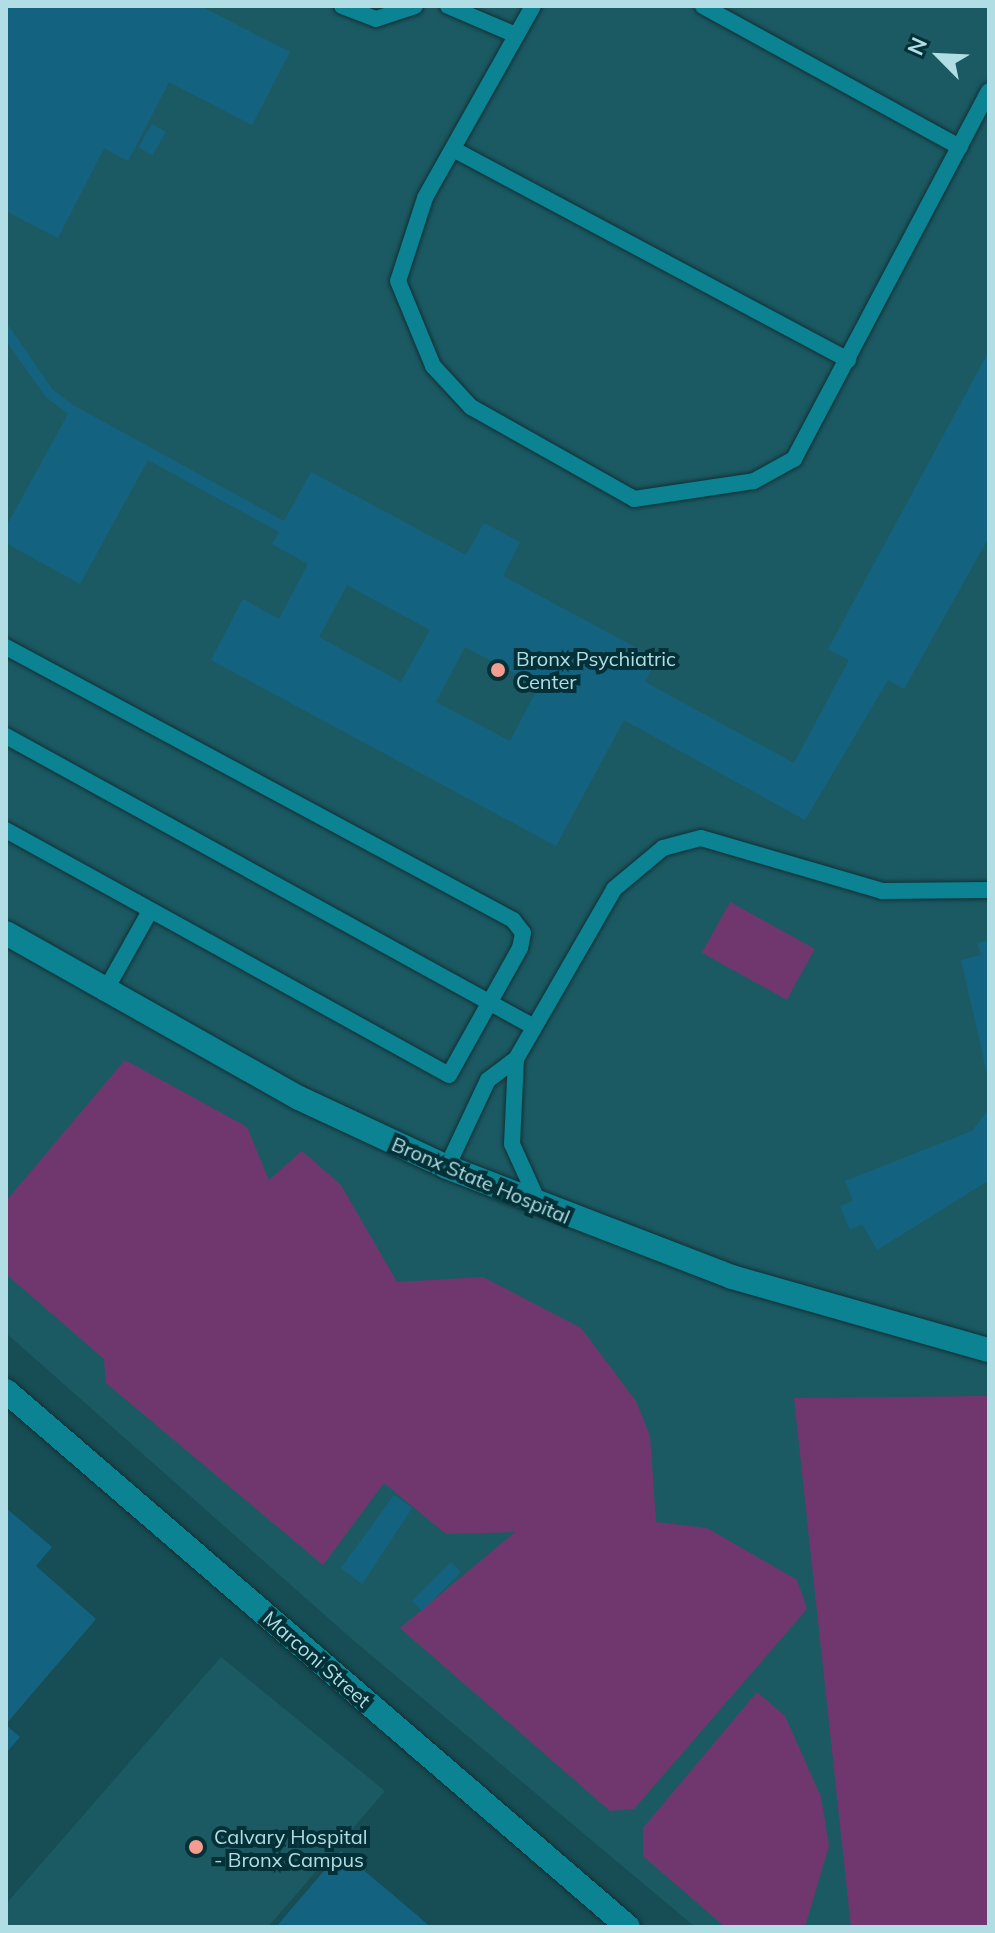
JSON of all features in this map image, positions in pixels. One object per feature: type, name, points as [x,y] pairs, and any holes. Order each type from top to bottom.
[{"type":"street","name":"Bronx State Hospital","points":[[6,933],[104,993],[299,1098],[447,1167],[540,1206],[732,1277],[989,1350]]},
{"type":"street","name":"Marconi Street","points":[[6,1391],[628,1927]]},
{"type":"lane","points":[[342,6],[376,19],[415,6]]},
{"type":"lane","points":[[448,6],[516,35]]},
{"type":"lane","points":[[533,6],[425,198],[398,281],[433,366],[471,407],[575,471],[634,499],[754,481],[794,459],[989,91]]},
{"type":"lane","points":[[703,6],[960,147]]},
{"type":"lane","points":[[453,149],[848,360]]},
{"type":"lane","points":[[6,647],[513,920],[523,933],[520,948],[494,1005],[449,1075],[6,830]]},
{"type":"lane","points":[[6,736],[534,1027]]},
{"type":"lane","points":[[447,1167],[488,1080],[516,1059],[614,889],[663,848],[701,838],[882,891],[989,890]]},
{"type":"lane","points":[[104,993],[150,911]]},
{"type":"lane","points":[[516,1059],[512,1144],[540,1206]]},
{"type":"shaded area","name":"Bronx Psychiatric Center","points":[[6,6],[989,6],[989,1927],[695,1927],[353,1640],[6,1333]]},
{"type":"shaded area","points":[[730,902],[815,949],[787,1000],[702,953]]},
{"type":"shaded area","points":[[125,1060],[247,1127],[269,1180],[302,1151],[341,1185],[397,1282],[483,1277],[581,1328],[636,1401],[650,1436],[656,1522],[707,1528],[797,1580],[807,1609],[634,1809],[610,1811],[400,1628],[515,1532],[446,1534],[384,1483],[323,1565],[106,1383],[104,1359],[6,1274],[6,1201]]},
{"type":"shaded area","points":[[989,1396],[989,1927],[851,1927],[794,1398]]},
{"type":"shaded area","name":"Calvary Hospital - Bronx Campus","points":[[221,1657],[385,1791],[268,1927],[6,1927],[6,1904]]},
{"type":"shaded area","points":[[757,1692],[785,1716],[821,1797],[829,1846],[805,1927],[725,1927],[643,1856],[643,1828]]},
{"type":"building","points":[[6,6],[200,6],[290,52],[252,125],[169,82],[128,161],[104,148],[58,238],[6,211]]},
{"type":"building","points":[[152,124],[166,132],[152,155],[138,147]]},
{"type":"building","points":[[6,322],[52,389],[73,405],[284,521],[311,472],[466,555],[484,523],[520,542],[503,576],[657,659],[645,682],[794,763],[849,660],[828,649],[989,351],[989,537],[904,689],[888,680],[805,820],[624,720],[556,846],[211,660],[243,599],[279,619],[308,564],[272,544],[279,532],[148,460],[80,584],[6,543],[6,527],[68,414],[46,397],[6,341]],"holes":[[[347,585],[430,630],[401,682],[319,637]],[[465,647],[539,686],[510,741],[436,702]]]},
{"type":"building","points":[[989,940],[988,1078],[961,960],[981,955],[977,943]]},
{"type":"building","points":[[989,1109],[989,1187],[986,1182],[877,1250],[862,1224],[850,1230],[840,1206],[853,1201],[845,1181],[972,1131]]},
{"type":"building","points":[[394,1495],[412,1508],[362,1584],[341,1568]]},
{"type":"building","points":[[6,1508],[52,1547],[36,1566],[96,1619],[6,1724]]},
{"type":"building","points":[[451,1562],[461,1572],[422,1611],[412,1601]]},
{"type":"building","points":[[6,1725],[20,1737],[6,1753]]},
{"type":"building","points":[[341,1851],[418,1916],[430,1927],[276,1927]]},
{"type":"place","name":"Bronx Psychiatric Center","points":[[498,670]]},
{"type":"place","name":"Calvary Hospital - Bronx Campus","points":[[196,1847]]}]
